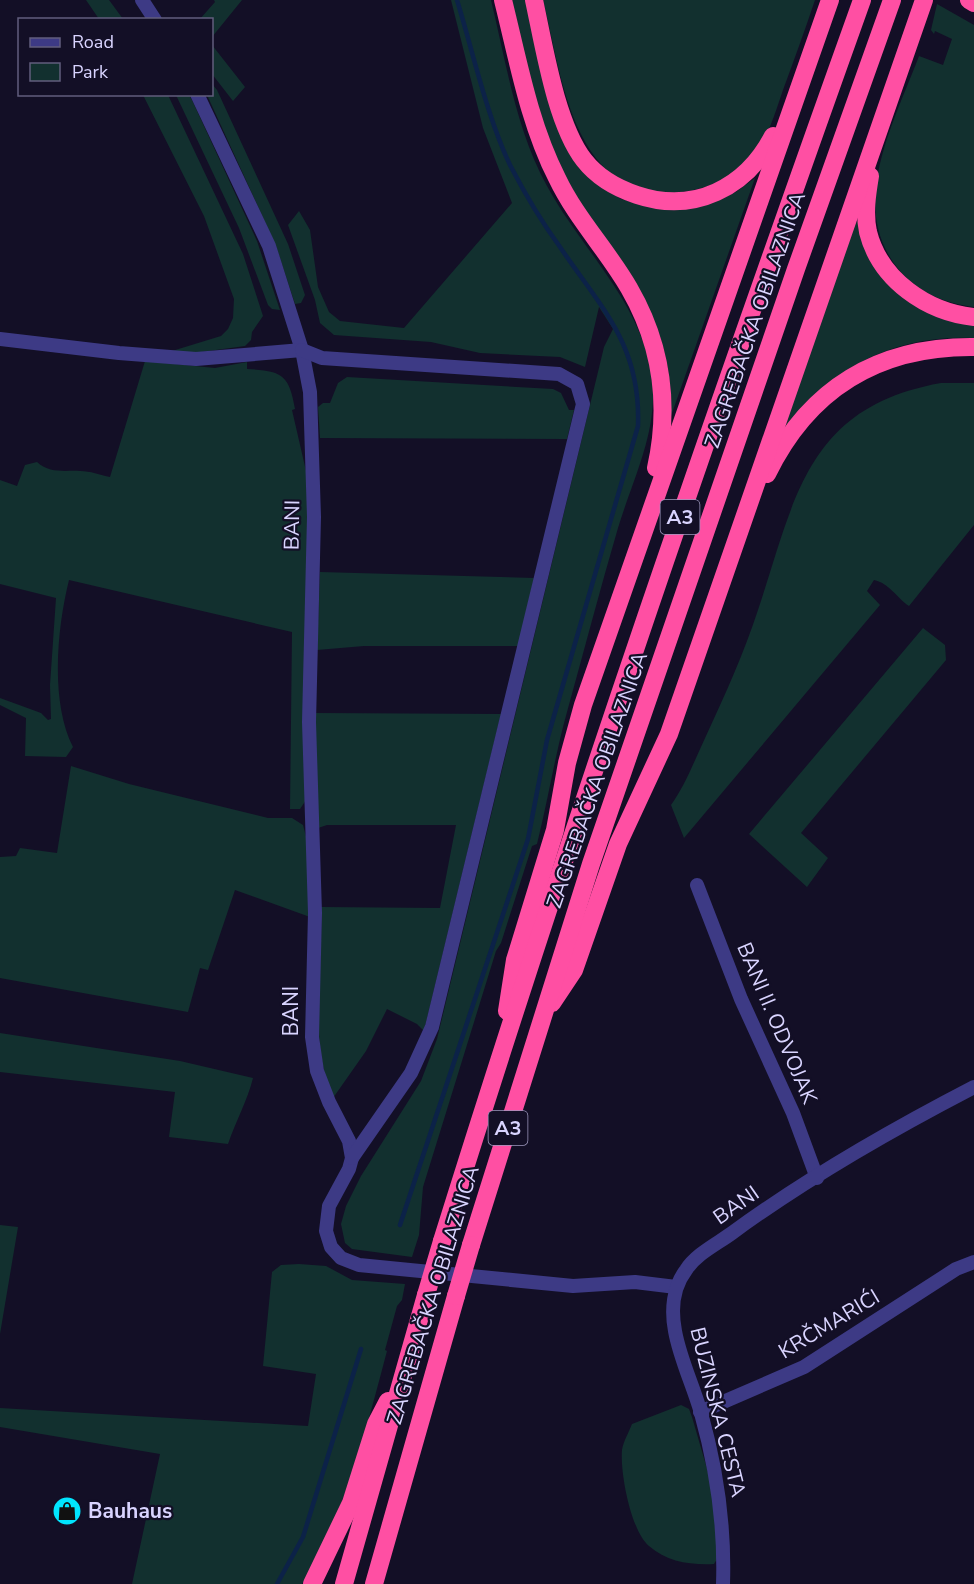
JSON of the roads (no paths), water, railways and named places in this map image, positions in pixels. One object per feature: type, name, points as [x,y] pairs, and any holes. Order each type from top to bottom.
[{"type":"highway","points":[[503,0],[536,129],[556,177],[573,209],[628,288],[647,323],[658,357],[662,382],[662,428],[639,540]]},
{"type":"highway","points":[[534,0],[559,104],[569,135],[584,160],[600,178],[621,189],[662,202],[703,199],[739,179],[755,164],[773,137],[798,70],[810,56]]},
{"type":"highway","points":[[506,1036],[510,982],[555,830],[569,753],[639,540],[830,0]]},
{"type":"highway","name":"ZAGREBAČKA OBILAZNICA","points":[[344,1584],[426,1295],[506,1036],[675,530],[862,0]]},
{"type":"highway","name":"ZAGREBAČKA OBILAZNICA","points":[[374,1584],[471,1245],[595,852],[796,269],[892,0]]},
{"type":"highway","points":[[544,1011],[574,970],[618,844],[669,734],[717,590],[924,0]]},
{"type":"highway","points":[[969,0],[974,3]]},
{"type":"highway","points":[[877,133],[866,216],[869,233],[877,253],[902,286],[914,296],[944,310],[974,316]]},
{"type":"highway","points":[[717,590],[733,572],[762,486],[775,458],[810,410],[832,390],[873,365],[932,348],[974,347]]},
{"type":"highway","points":[[312,1584],[351,1503],[376,1424],[401,1382]]},
{"type":"highway","points":[[387,1584],[407,1507],[410,1453]]},
{"type":"street","points":[[142,0],[154,18]]},
{"type":"street","name":"BANI","points":[[199,96],[269,246],[302,350],[311,406],[314,496],[309,722],[315,913],[312,1037],[318,1071],[329,1102],[349,1141],[352,1158]]},
{"type":"street","points":[[0,339],[108,352],[196,359],[302,350],[322,358],[559,374],[578,384],[583,404],[432,1027],[411,1073],[352,1158],[350,1169],[329,1206],[326,1232],[331,1247],[341,1258],[359,1265],[573,1286],[635,1282],[676,1287]]},
{"type":"street","name":"BANI II. ODVOJAK","points":[[697,885],[741,999],[793,1113],[817,1178]]},
{"type":"street","name":"BANI","points":[[676,1287],[692,1262],[758,1214],[918,1116],[974,1088]]},
{"type":"street","name":"KRČMARIĆI","points":[[700,1412],[804,1367],[957,1269],[974,1262]]},
{"type":"street","name":"BUZINSKA CESTA","points":[[676,1287],[673,1314],[675,1331],[717,1477],[724,1533],[723,1584]]},
{"type":"waterway","points":[[400,1225],[528,839],[547,740],[638,426],[637,398],[626,350],[616,329],[546,227],[510,165],[487,105],[457,0]]},
{"type":"waterway","points":[[277,1584],[303,1537],[361,1349]]},
{"type":"place","name":"Bauhaus","points":[[67,1511]]}]
